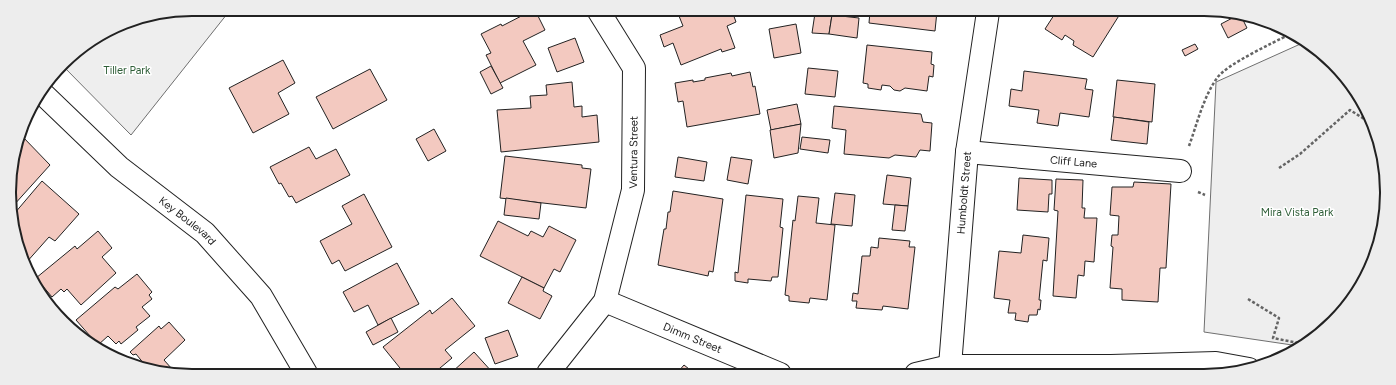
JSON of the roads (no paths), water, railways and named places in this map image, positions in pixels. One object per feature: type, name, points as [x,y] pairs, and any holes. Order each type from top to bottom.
[{"type":"street","name":"Ventura Street","points":[[602,16],[634,68],[633,190],[605,301]]},
{"type":"street","name":"Humboldt Street","points":[[949,369],[967,152],[987,16]]},
{"type":"street","name":"Key Boulevard","points":[[45,96],[119,167],[205,233],[261,296],[304,369]]},
{"type":"street","name":"Cliff Lane","points":[[967,152],[1180,171]]},
{"type":"street","points":[[551,369],[605,301]]},
{"type":"street","name":"Dimm Street","points":[[605,301],[768,369]]},
{"type":"street","points":[[990,369],[1216,363],[1234,366]]},
{"type":"park label","name":"Tiller Park","points":[[127,70]]},
{"type":"park label","name":"Mira Vista Park","points":[[1297,212]]}]
